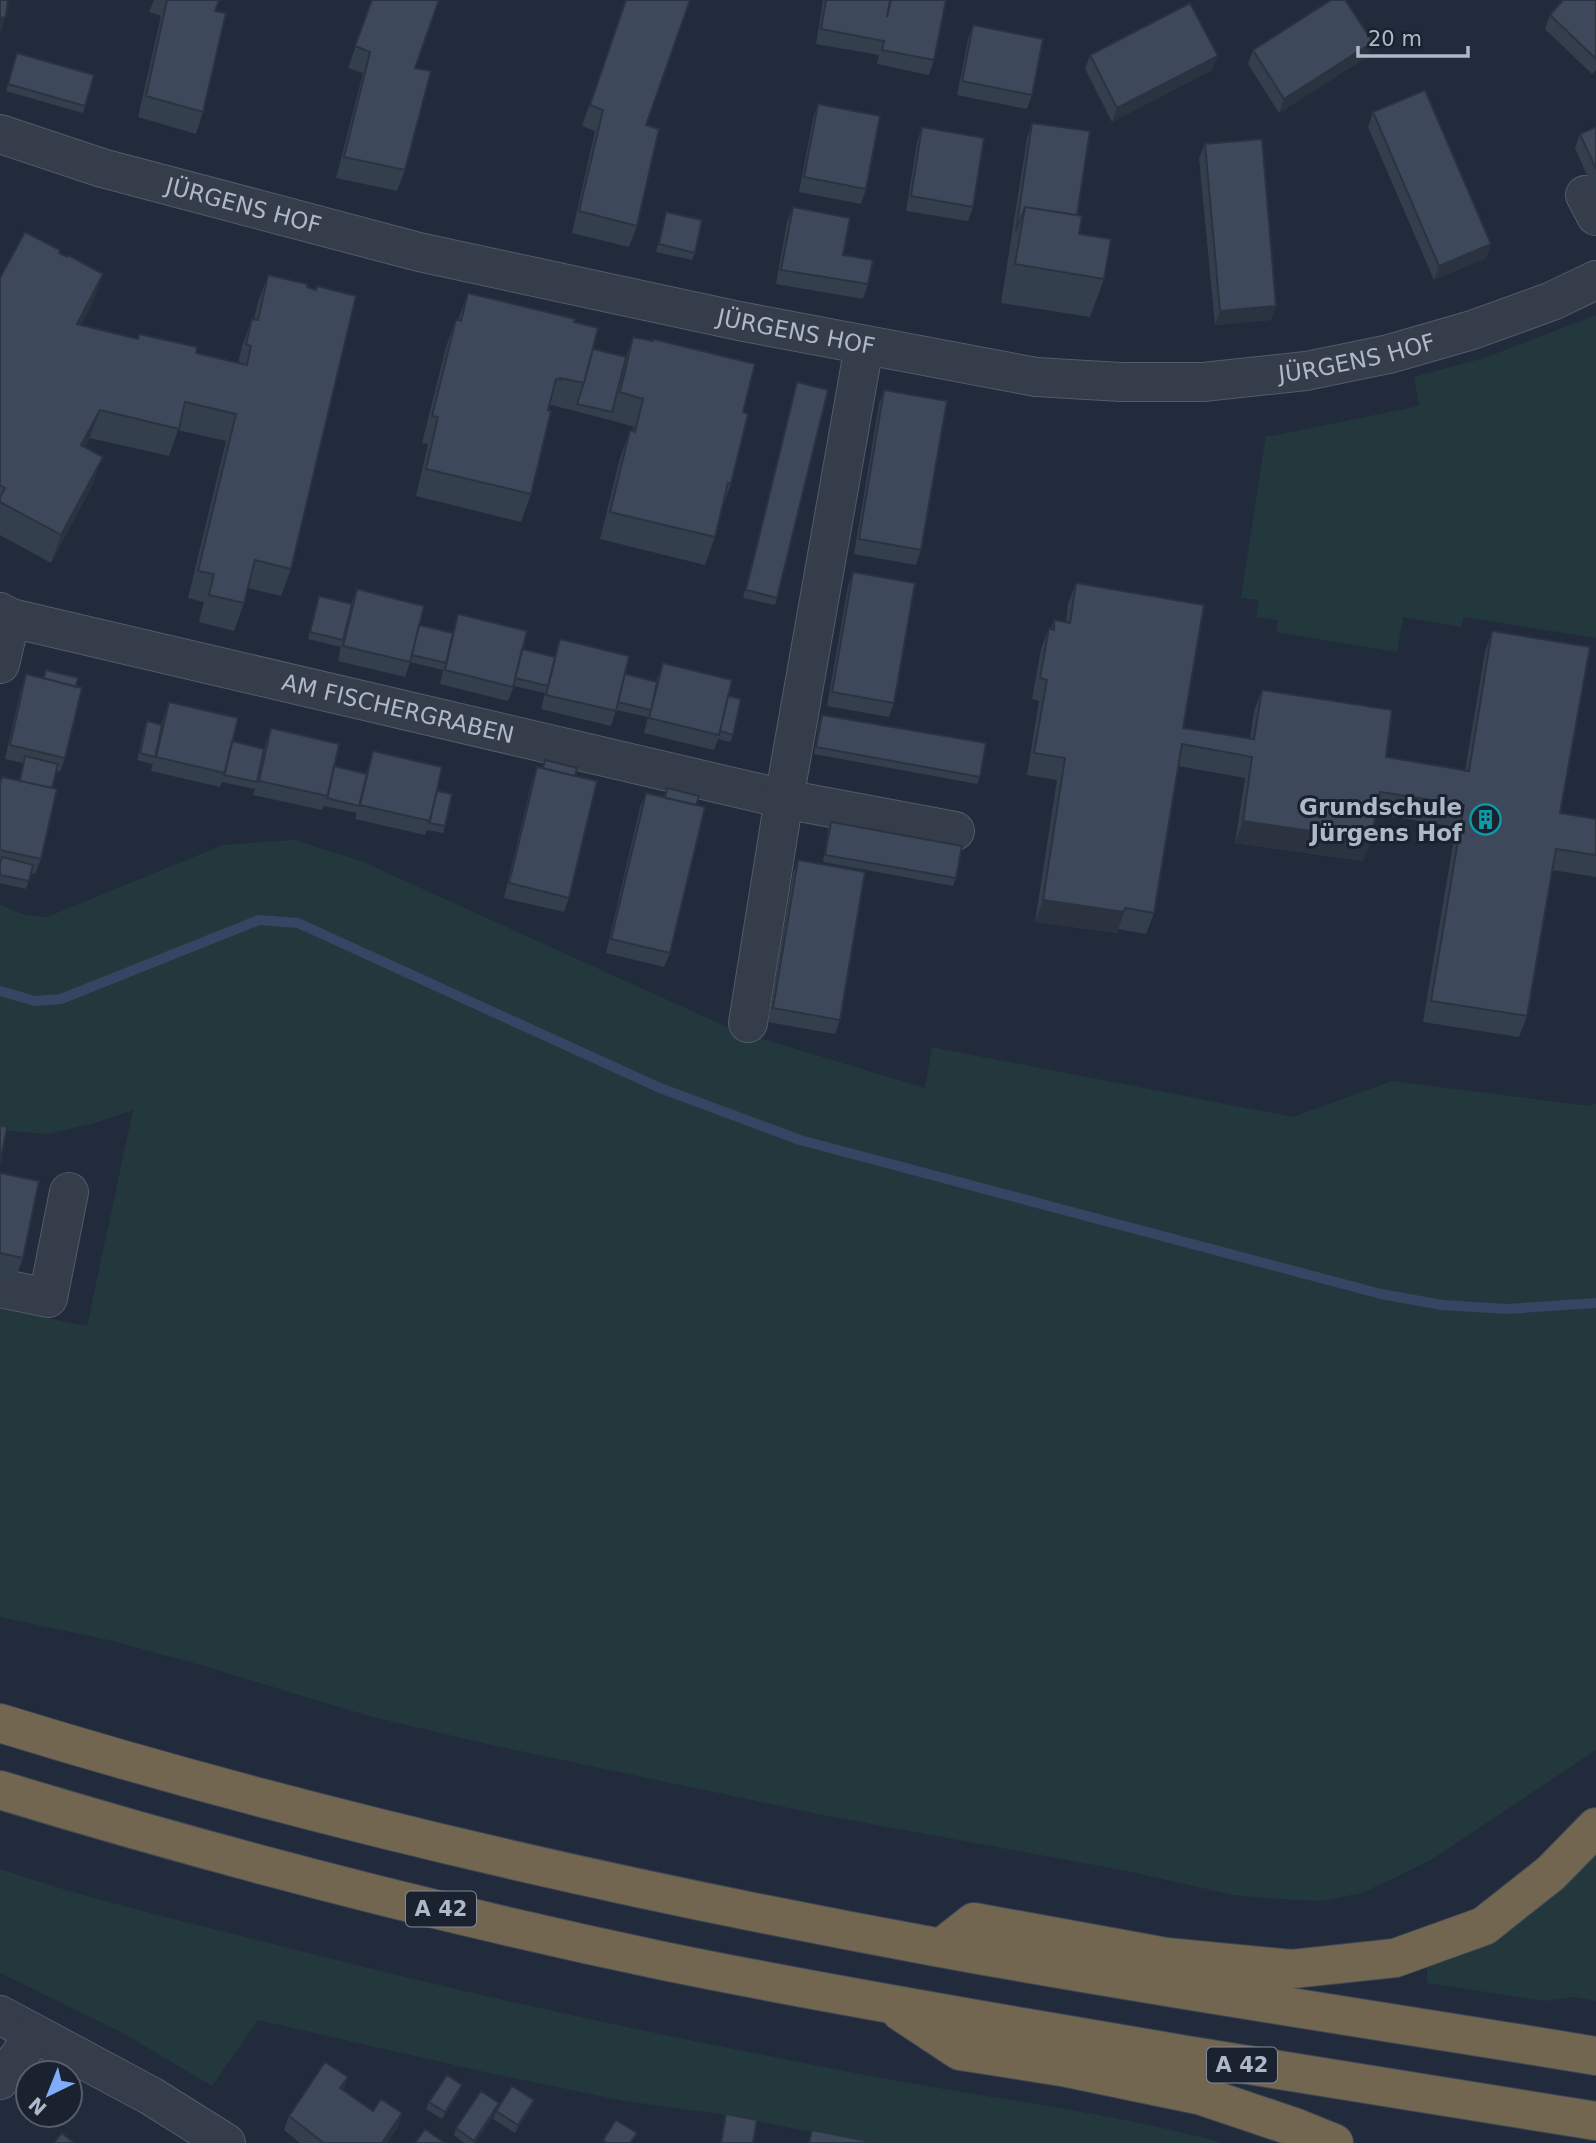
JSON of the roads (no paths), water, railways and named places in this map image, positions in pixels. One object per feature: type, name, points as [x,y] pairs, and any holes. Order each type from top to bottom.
[{"type":"highway","points":[[0,1723],[275,1802],[476,1852],[691,1899],[942,1948],[1596,2056]]},
{"type":"highway","name":"A 42","points":[[0,1790],[84,1816],[288,1871],[659,1960],[1272,2070],[1596,2121]]},
{"type":"highway","points":[[942,1948],[974,1922],[1166,1956],[1292,1969],[1395,1958],[1484,1926],[1551,1873],[1596,1827]]},
{"type":"highway","points":[[888,2003],[960,2051],[1062,2067],[1202,2096],[1334,2143]]},
{"type":"street","name":"JÜRGENS HOF","points":[[0,134],[102,168],[419,253],[864,346],[1036,377],[1203,383],[1306,371],[1389,354],[1472,330],[1552,301],[1596,280]]},
{"type":"street","points":[[748,1023],[784,799],[864,346]]},
{"type":"street","name":"AM FISCHERGRABEN","points":[[0,664],[6,615],[784,799],[955,831]]},
{"type":"street","points":[[0,1288],[48,1298],[69,1192]]},
{"type":"street","points":[[0,2080],[19,2057],[16,2024]]},
{"type":"street","points":[[16,2024],[151,2095],[226,2143]]},
{"type":"waterway","points":[[0,991],[35,1001],[61,999],[259,920],[298,923],[660,1088],[800,1140],[1381,1294],[1442,1305],[1506,1309],[1596,1303]]},
{"type":"place","name":"Grundschule Jürgens Hof","points":[[1485,820]]}]
